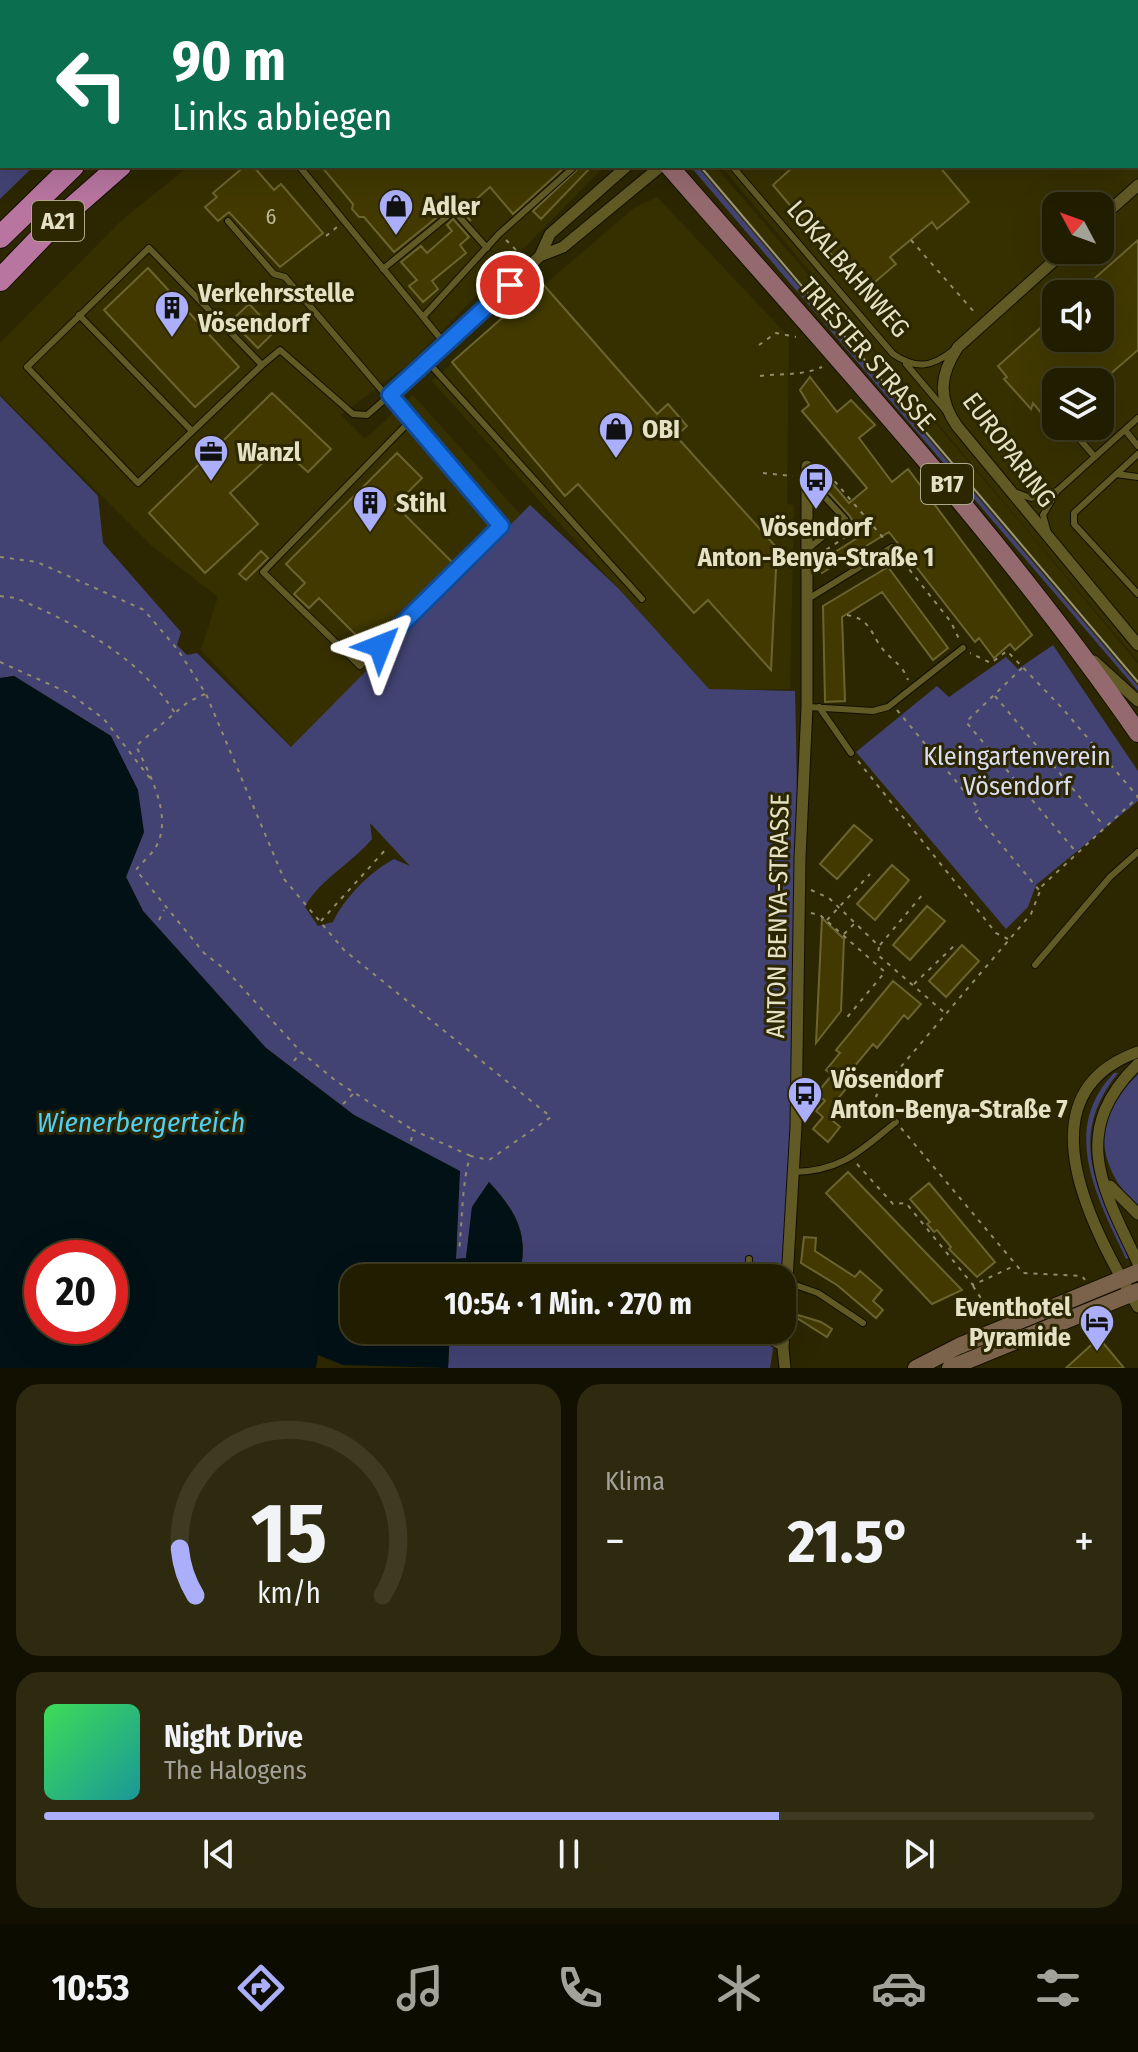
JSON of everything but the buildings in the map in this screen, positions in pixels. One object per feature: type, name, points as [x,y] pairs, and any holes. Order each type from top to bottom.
[{"type":"highway","name":"A21","points":[[0,237],[71,168]]},
{"type":"highway","name":"A21","points":[[0,280],[118,168]]},
{"type":"main road","name":"TRIESTER STRASSE","points":[[671,168],[987,530],[1079,647],[1138,733]]},
{"type":"main road","points":[[916,1368],[1130,1274]]},
{"type":"main road","points":[[950,1368],[1135,1297]]},
{"type":"street","points":[[390,395],[536,260],[563,247],[659,168]]},
{"type":"street","points":[[536,260],[550,234],[615,172]]},
{"type":"street","points":[[1114,206],[1138,185]]},
{"type":"street","name":"EUROPARING","points":[[1050,264],[958,347],[945,373],[942,396],[946,411],[1138,645]]},
{"type":"street","name":"ANTON BENYA-STRASSE","points":[[788,1264],[794,1172],[799,888],[813,707],[807,471]]},
{"type":"street","points":[[1079,647],[1138,701]]},
{"type":"street","points":[[1135,1297],[1130,1274],[1078,1182],[1073,1160],[1072,1129],[1081,1101],[1099,1076],[1110,1066],[1138,1052]]},
{"type":"street","points":[[1138,1064],[1113,1090],[1099,1121],[1101,1174],[1138,1263]]},
{"type":"street","points":[[1101,1174],[1116,1194],[1138,1214]]},
{"type":"street","name":"ANTON BENYA-STRASSE","points":[[783,1344],[785,1368]]},
{"type":"lane","points":[[301,168],[445,344]]},
{"type":"lane","points":[[423,317],[487,248],[573,168]]},
{"type":"lane","name":"LOKALBAHNWEG","points":[[734,168],[893,354],[903,361],[946,411]]},
{"type":"lane","points":[[383,269],[454,211],[487,248]]},
{"type":"lane","points":[[228,221],[274,274],[285,277],[501,526],[360,666],[263,572],[409,422]]},
{"type":"lane","points":[[262,365],[149,248],[27,367],[138,483],[280,350],[353,414],[367,415],[390,395]]},
{"type":"lane","points":[[79,315],[192,431]]},
{"type":"lane","points":[[903,361],[924,366],[958,347]]},
{"type":"lane","points":[[427,361],[642,599]]},
{"type":"lane","points":[[1051,540],[1043,515],[1057,491],[1138,418]]},
{"type":"lane","points":[[1125,430],[1138,446]]},
{"type":"lane","points":[[1080,440],[1095,457]]},
{"type":"lane","points":[[1138,454],[1074,513],[1074,524],[1138,594]]},
{"type":"lane","points":[[807,471],[845,519],[807,557]]},
{"type":"lane","points":[[1116,474],[1138,477]]},
{"type":"lane","points":[[1014,492],[1031,498],[1057,491]]},
{"type":"lane","points":[[808,599],[892,547]]},
{"type":"lane","points":[[813,707],[873,711],[892,705],[963,648]]},
{"type":"lane","points":[[813,707],[851,753]]},
{"type":"lane","points":[[1035,965],[1110,877],[1138,852]]},
{"type":"lane","points":[[794,1172],[824,1172],[851,1159],[896,1122]]},
{"type":"lane","points":[[749,1259],[749,1264]]},
{"type":"lane","points":[[796,1285],[818,1293],[863,1323]]},
{"type":"lane","points":[[775,1344],[783,1348]]},
{"type":"path","points":[[326,236],[332,231]]},
{"type":"path","points":[[911,240],[984,323]]},
{"type":"path","points":[[507,241],[536,260]]},
{"type":"path","points":[[759,345],[776,333],[796,337]]},
{"type":"path","points":[[760,376],[787,371],[804,375],[822,367]]},
{"type":"path","points":[[763,473],[807,471]]},
{"type":"path","points":[[807,557],[870,521]]},
{"type":"path","points":[[0,557],[37,562],[144,610],[171,640],[206,694],[284,879],[319,923],[381,981],[551,1117],[489,1160],[471,1156],[413,1130],[301,1052],[227,971],[204,953],[136,870],[155,849],[161,825],[153,782],[136,746]]},
{"type":"path","points":[[0,596],[16,598],[104,641],[148,679],[176,714]]},
{"type":"path","points":[[847,615],[861,618],[873,628],[879,644],[902,665],[911,691]]},
{"type":"path","points":[[963,648],[991,663],[1007,651],[1138,797],[1040,890],[1031,914],[876,1096],[1015,1266],[1023,1273],[1082,1276],[1094,1288]]},
{"type":"path","points":[[0,662],[69,693],[104,719],[153,782]]},
{"type":"path","points":[[1023,668],[966,722],[1077,853]]},
{"type":"path","points":[[129,752],[188,702],[206,694]]},
{"type":"path","points":[[995,695],[1105,827]]},
{"type":"path","points":[[892,705],[1040,890]]},
{"type":"path","points":[[851,753],[996,933],[1009,940]]},
{"type":"path","points":[[319,923],[387,848]]},
{"type":"path","points":[[826,921],[870,874]]},
{"type":"path","points":[[799,888],[817,892],[879,946]]},
{"type":"path","points":[[923,894],[879,946],[878,955],[946,1014]]},
{"type":"path","points":[[159,920],[165,909]]},
{"type":"path","points":[[799,909],[826,921],[885,972],[844,1021]]},
{"type":"path","points":[[843,935],[855,923]]},
{"type":"path","points":[[913,985],[956,944]]},
{"type":"path","points":[[200,957],[204,953]]},
{"type":"path","points":[[294,1061],[301,1052]]},
{"type":"path","points":[[343,1104],[355,1092]]},
{"type":"path","points":[[411,1141],[413,1130]]},
{"type":"path","points":[[459,1251],[460,1210],[466,1198],[467,1164],[471,1156]]},
{"type":"path","points":[[851,1159],[893,1204],[906,1203],[984,1303]]},
{"type":"path","points":[[973,1285],[1015,1266]]},
{"type":"shaded area","points":[[187,168],[603,168],[410,363],[341,415],[365,439],[413,395],[521,515],[292,747],[201,650],[218,597],[152,546],[0,394],[0,343],[121,221]]},
{"type":"shaded area","points":[[699,168],[717,168],[1020,522],[1138,664],[1138,686]]},
{"type":"shaded area","points":[[723,168],[1138,168],[1138,661]]},
{"type":"shaded area","points":[[657,197],[789,337],[787,504],[794,505],[790,689],[709,690],[432,381],[634,208]]},
{"type":"green space","points":[[0,168],[32,168],[0,199]]},
{"type":"green space","points":[[692,168],[699,168],[1138,686],[1138,691]]},
{"type":"green space","points":[[0,396],[98,496],[103,543],[181,632],[177,645],[187,655],[197,653],[291,747],[530,505],[618,588],[709,689],[795,691],[796,985],[782,1264],[521,1264],[523,1248],[518,1224],[507,1203],[489,1182],[472,1207],[466,1258],[456,1259],[459,1171],[354,1115],[266,1048],[143,911],[126,877],[144,832],[111,736],[14,676],[0,678]],"holes":[[[370,823],[410,866],[394,859],[359,886],[333,922],[318,926],[305,907],[319,888],[372,839]]]},
{"type":"green space","name":"Kleingartenverein Vösendorf","points":[[1053,645],[1138,771],[1138,801],[1036,885],[1028,907],[1006,929],[856,752],[937,686],[949,697],[1006,657],[1018,669]]},
{"type":"green space","points":[[1114,1073],[1118,1073],[1102,1097],[1093,1120],[1090,1143],[1098,1187],[1129,1258],[1126,1259],[1095,1189],[1086,1141],[1089,1118],[1098,1095]]},
{"type":"green space","points":[[1138,1074],[1138,1205],[1113,1174],[1104,1135],[1113,1104]]},
{"type":"green space","points":[[449,1344],[774,1344],[770,1368],[448,1368]]},
{"type":"water","name":"Wienerbergerteich","points":[[14,676],[111,736],[138,790],[144,832],[126,877],[143,911],[266,1048],[354,1115],[460,1171],[456,1259],[466,1258],[472,1207],[489,1182],[513,1214],[523,1248],[521,1264],[340,1264],[340,1344],[449,1344],[448,1368],[343,1365],[318,1355],[316,1368],[0,1368],[0,678]]},
{"type":"tram line","points":[[702,168],[1138,682]]},
{"type":"place","name":"Adler","points":[[396,237]]},
{"type":"place","name":"Verkehrsstelle Vösendorf","points":[[172,339]]},
{"type":"place","name":"OBI","points":[[616,460]]},
{"type":"place","name":"Wanzl","points":[[211,483]]},
{"type":"place","name":"Vösendorf Anton-Benya-Straße 1","points":[[816,511]]},
{"type":"place","name":"Stihl","points":[[370,534]]},
{"type":"place","name":"Vösendorf Anton-Benya-Straße 7","points":[[805,1125]]},
{"type":"place","name":"Eventhotel Pyramide","points":[[1097,1353]]},
{"type":"route","points":[[380,646],[501,526],[409,422],[390,395],[510,285]]}]
